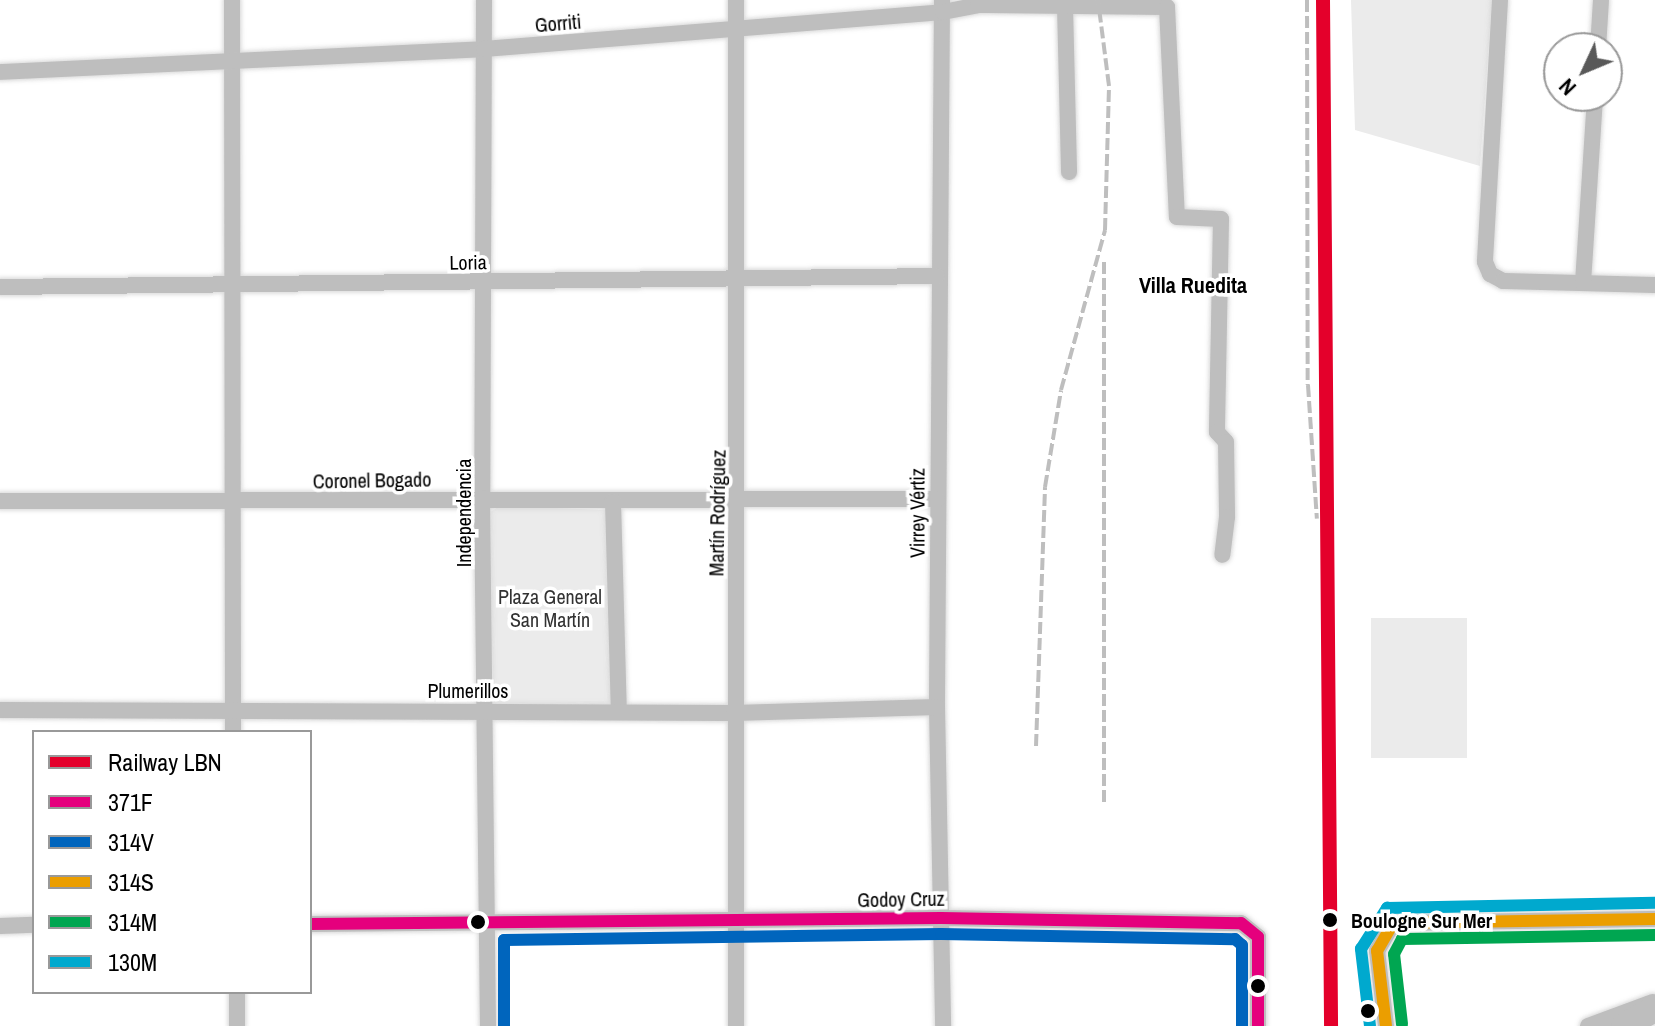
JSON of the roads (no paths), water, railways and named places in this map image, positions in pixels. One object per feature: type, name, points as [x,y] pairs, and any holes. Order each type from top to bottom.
[{"type":"main road","points":[[1624,1026],[1655,1009]]},
{"type":"street","points":[[232,0],[233,730]]},
{"type":"street","name":"Independencia","points":[[484,0],[482,498],[488,1026]]},
{"type":"street","name":"Martín Rodríguez","points":[[736,0],[739,278],[734,713],[736,1026]]},
{"type":"street","points":[[1500,0],[1485,262],[1490,274],[1503,281],[1655,285]]},
{"type":"street","points":[[1599,32],[1601,0]]},
{"type":"street","points":[[1069,172],[1076,4]]},
{"type":"street","name":"Gorriti","points":[[0,72],[484,49],[942,6],[1076,4],[1167,7],[1177,217],[1221,219],[1217,432],[1226,442],[1227,517],[1222,555]]},
{"type":"street","name":"Virrey Vértiz","points":[[942,6],[937,276],[937,707],[943,1026]]},
{"type":"street","points":[[1583,283],[1594,112]]},
{"type":"street","name":"Loria","points":[[0,287],[937,276]]},
{"type":"street","name":"Coronel Bogado","points":[[0,501],[937,499]]},
{"type":"street","points":[[613,502],[619,711]]},
{"type":"street","name":"Plumerillos","points":[[0,710],[734,713],[937,707]]},
{"type":"street","name":"Godoy Cruz","points":[[312,924],[941,918],[1241,923],[1250,927],[1258,937],[1258,1026]]},
{"type":"street","points":[[1386,1026],[1377,951],[1393,923],[1655,919]]},
{"type":"street","points":[[0,926],[32,925]]},
{"type":"street","points":[[237,994],[237,1026]]},
{"type":"street","points":[[1588,1026],[1655,1001]]},
{"type":"railway","points":[[1036,746],[1045,487],[1061,390],[1105,230],[1109,86],[1098,0]]},
{"type":"railway","points":[[1307,0],[1308,385],[1317,519]]},
{"type":"railway","points":[[1104,262],[1104,803]]},
{"type":"rail line","name":"LBN","points":[[1323,0],[1331,1026]]},
{"type":"place","name":"Boulogne Sur Mer","points":[[1330,920]]},
{"type":"district","name":"Villa Ruedita","points":[[1193,286]]},
{"type":"park label","name":"Plaza General San Martín","points":[[550,608]]}]
